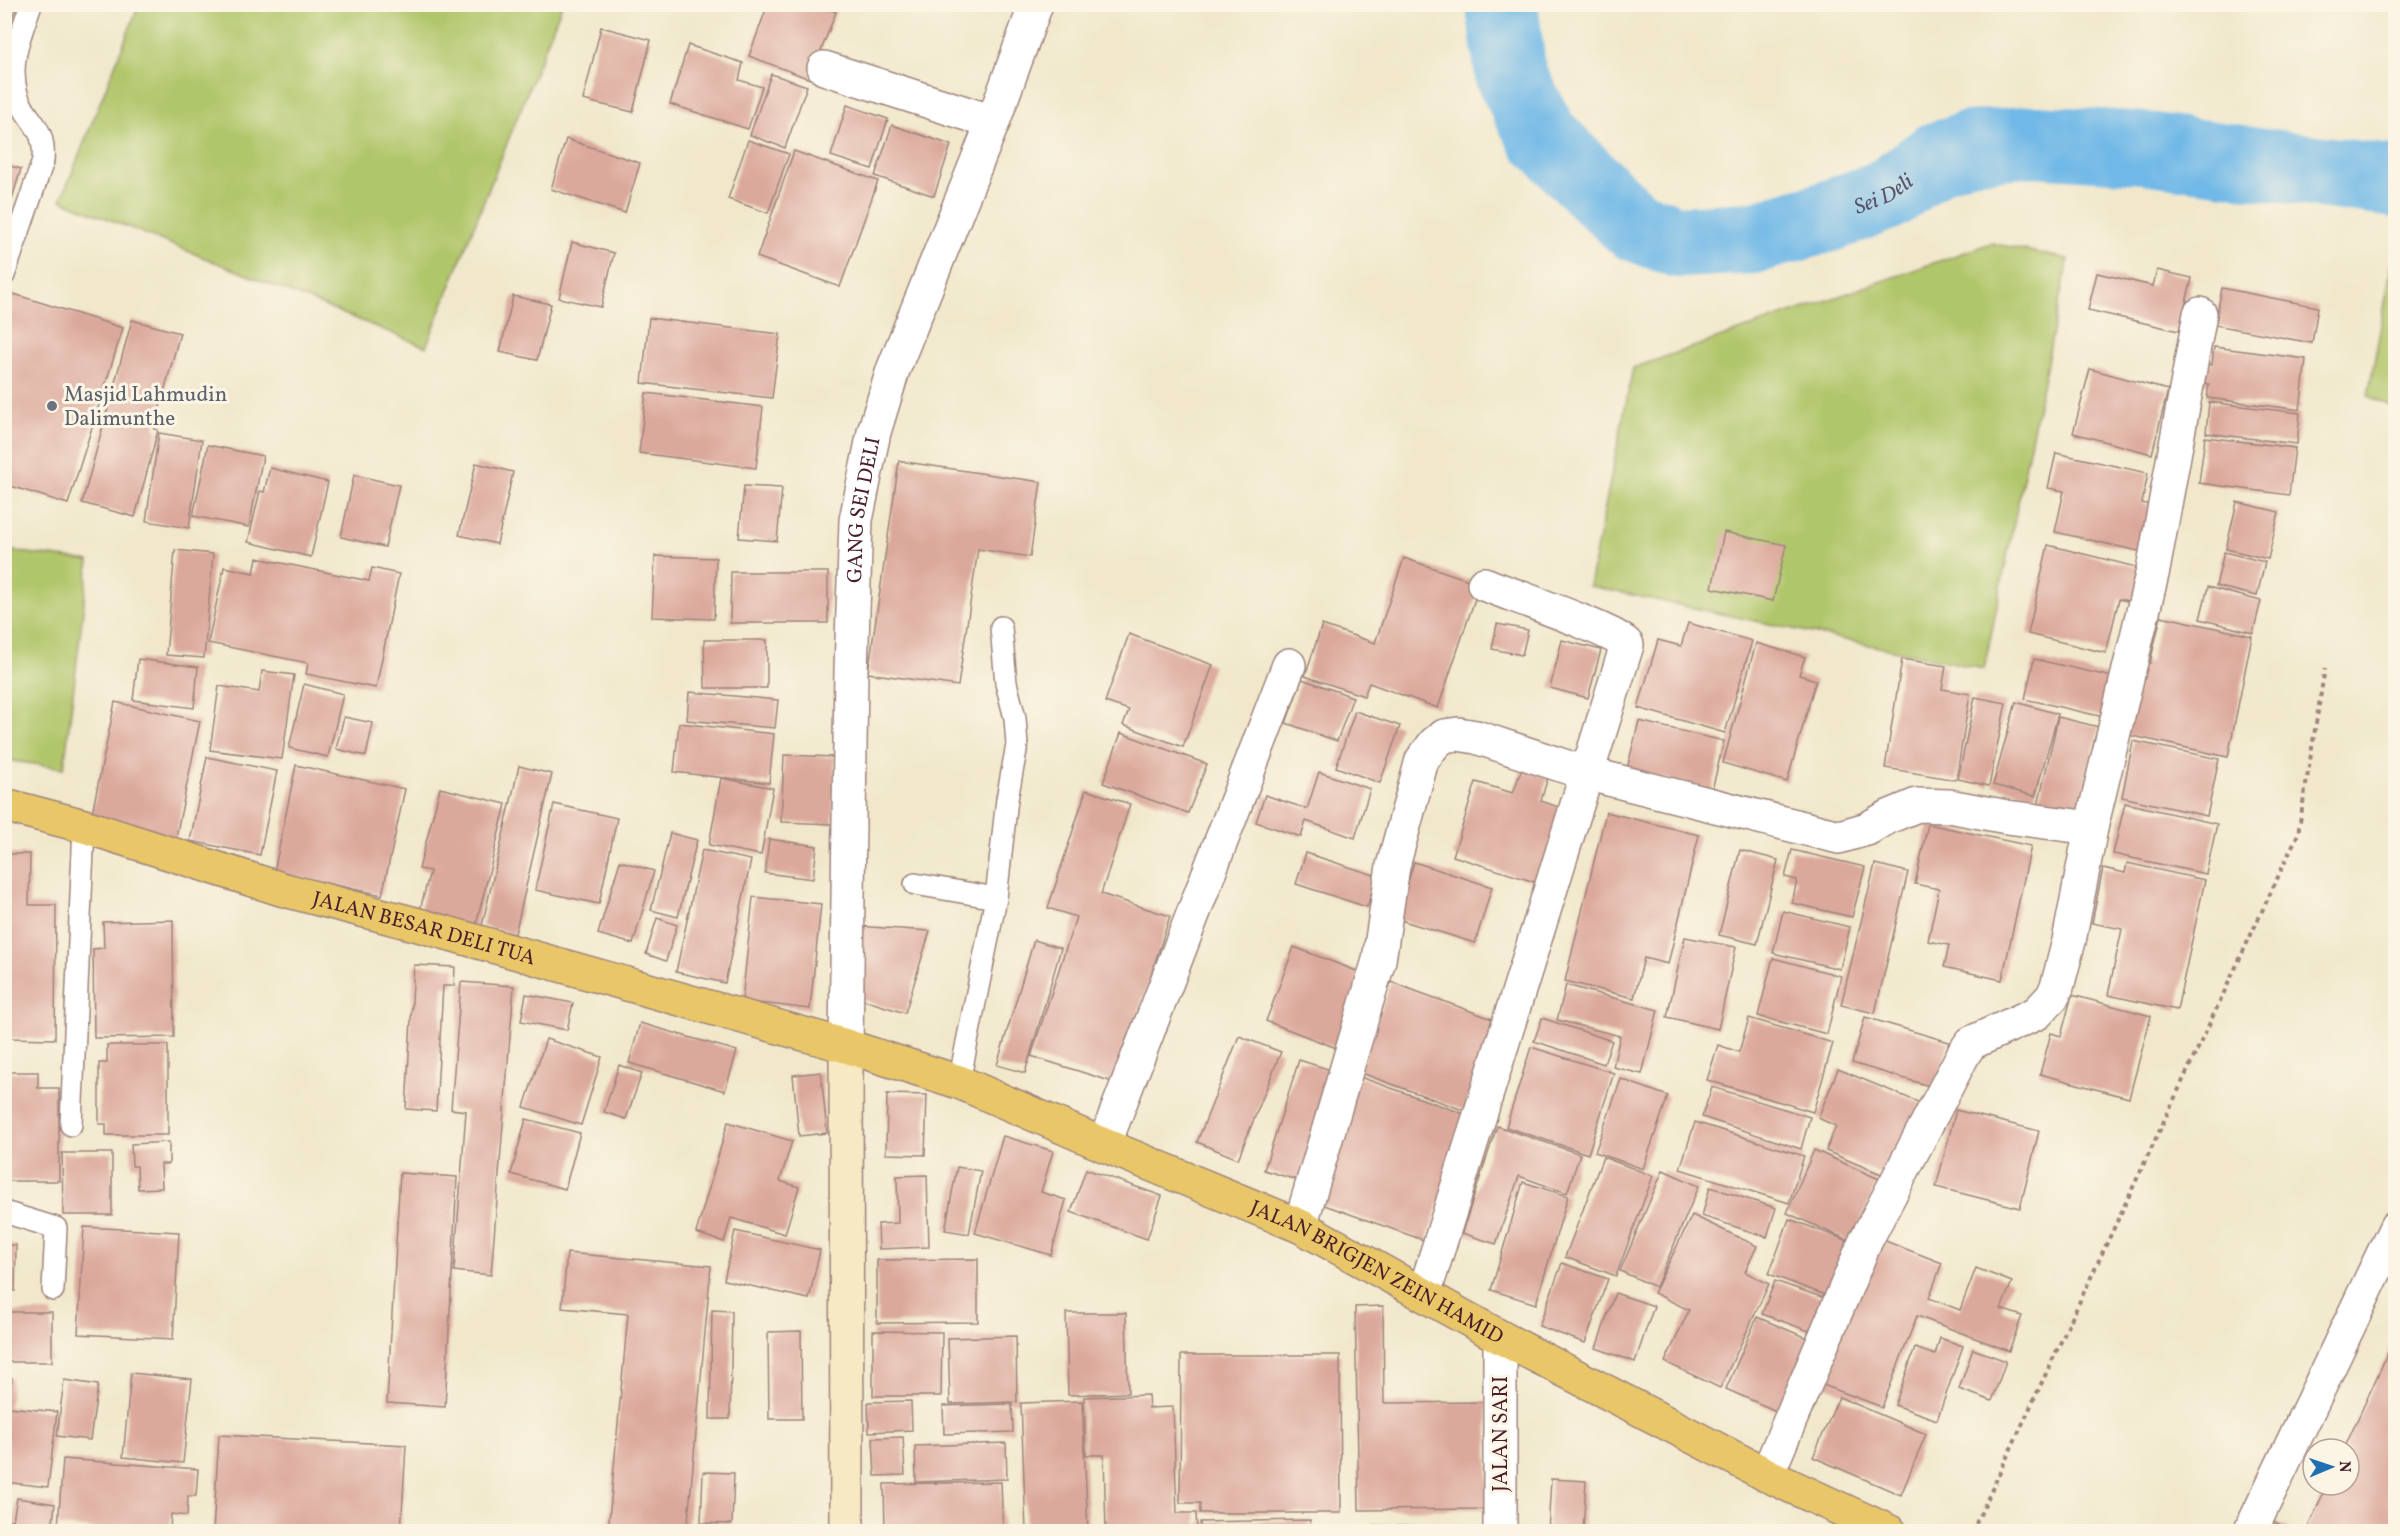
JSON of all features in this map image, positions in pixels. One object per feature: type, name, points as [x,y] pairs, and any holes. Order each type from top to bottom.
[{"type":"main road","name":"JALAN BESAR DELI TUA","points":[[4,804],[84,826],[281,889],[426,927],[846,1046]]},
{"type":"main road","name":"JALAN BRIGJEN ZEIN HAMID","points":[[846,1046],[959,1082],[1300,1226],[1500,1337],[1767,1475],[1890,1532]]},
{"type":"street","name":"GANG SEI DELI","points":[[846,1046],[850,671],[856,520],[874,432],[893,370],[993,122],[1036,4]]},
{"type":"street","points":[[824,68],[993,122]]},
{"type":"street","points":[[1767,1475],[1866,1240],[1964,1053],[1971,1043],[2037,1012],[2052,997],[2069,941],[2091,828],[2152,570],[2200,314]]},
{"type":"street","points":[[1424,1294],[1626,642],[1484,584]]},
{"type":"street","points":[[1104,1145],[1289,665]]},
{"type":"street","points":[[1300,1226],[1378,960],[1393,866],[1422,760],[1435,742],[1444,736],[1458,734],[1476,737],[1585,773],[1839,837],[1867,829],[1917,805],[1949,806],[2007,817],[2091,828]]},
{"type":"street","points":[[846,1046],[847,1532]]},
{"type":"street","points":[[2250,1532],[2396,1227]]},
{"type":"street","name":"JALAN SARI","points":[[1500,1337],[1500,1532]]},
{"type":"lane","points":[[4,275],[43,161],[42,134],[18,96],[13,70],[15,52],[31,4]]},
{"type":"lane","points":[[959,1082],[996,898],[1018,732],[1006,683],[1001,627]]},
{"type":"lane","points":[[71,1125],[84,826]]},
{"type":"lane","points":[[915,884],[996,898]]},
{"type":"lane","points":[[4,1212],[56,1227],[53,1290]]},
{"type":"path","points":[[1972,1532],[2298,834],[2325,668]]},
{"type":"green space","points":[[139,5],[562,5],[426,347],[61,200]]},
{"type":"green space","points":[[1991,243],[2068,259],[1984,669],[1589,586],[1633,368]]},
{"type":"green space","points":[[2395,248],[2395,408],[2368,396]]},
{"type":"green space","points":[[5,550],[89,561],[64,768],[5,760]]},
{"type":"building","points":[[4,4],[17,4],[5,38],[4,38]]},
{"type":"building","points":[[768,4],[815,4],[836,12],[810,79],[749,56]]},
{"type":"building","points":[[601,27],[651,40],[633,112],[583,100]]},
{"type":"building","points":[[688,45],[743,63],[739,80],[762,87],[748,129],[670,104]]},
{"type":"building","points":[[771,74],[807,86],[785,148],[750,135]]},
{"type":"building","points":[[847,105],[888,119],[872,169],[831,156]]},
{"type":"building","points":[[892,125],[951,145],[934,196],[875,176]]},
{"type":"building","points":[[566,139],[640,163],[625,213],[551,189]]},
{"type":"building","points":[[748,140],[789,154],[768,213],[728,199]]},
{"type":"building","points":[[794,151],[878,181],[840,287],[757,257]]},
{"type":"building","points":[[4,164],[21,169],[5,222],[4,222]]},
{"type":"building","points":[[572,242],[614,253],[601,307],[559,298]]},
{"type":"building","points":[[2157,270],[2192,278],[2179,331],[2088,310],[2097,273],[2153,286]]},
{"type":"building","points":[[2222,288],[2318,307],[2312,343],[2215,325]]},
{"type":"building","name":"Masjid Lahmudin Dalimunthe","points":[[4,291],[123,328],[68,504],[4,484]]},
{"type":"building","points":[[513,296],[551,304],[537,360],[500,352]]},
{"type":"building","points":[[649,318],[780,334],[772,398],[642,383]]},
{"type":"building","points":[[132,320],[180,333],[154,429],[158,430],[135,517],[82,503]]},
{"type":"building","points":[[2214,347],[2306,359],[2300,410],[2207,398],[2209,384],[2196,383],[2199,363],[2212,365]]},
{"type":"building","points":[[2090,369],[2168,390],[2152,454],[2073,433]]},
{"type":"building","points":[[646,393],[763,407],[756,468],[639,453]]},
{"type":"building","points":[[2209,402],[2300,413],[2297,444],[2206,433]]},
{"type":"building","points":[[159,433],[202,440],[189,528],[146,521]]},
{"type":"building","points":[[2205,437],[2295,448],[2289,495],[2199,483]]},
{"type":"building","points":[[208,445],[263,456],[249,527],[193,516]]},
{"type":"building","points":[[2056,453],[2148,473],[2142,503],[2154,506],[2143,552],[2055,532],[2064,491],[2048,488]]},
{"type":"building","points":[[899,461],[1041,482],[1030,557],[978,549],[958,686],[868,673]]},
{"type":"building","points":[[476,463],[513,472],[497,544],[459,535]]},
{"type":"building","points":[[270,468],[328,482],[311,557],[248,542],[260,491],[264,492]]},
{"type":"building","points":[[354,475],[399,485],[385,547],[341,537]]},
{"type":"building","points":[[744,486],[782,488],[777,541],[739,538]]},
{"type":"building","points":[[2237,502],[2279,512],[2268,559],[2226,549]]},
{"type":"building","points":[[1724,532],[1786,545],[1773,601],[1712,588]]},
{"type":"building","points":[[2048,545],[2144,569],[2136,603],[2119,599],[2106,653],[2028,634]]},
{"type":"building","points":[[175,550],[213,554],[204,658],[166,655]]},
{"type":"building","points":[[2224,552],[2265,562],[2257,596],[2216,586]]},
{"type":"building","points":[[655,556],[716,558],[714,619],[652,617]]},
{"type":"building","points":[[257,558],[369,581],[372,568],[399,574],[376,688],[306,674],[308,663],[208,643],[224,567],[254,573]]},
{"type":"building","points":[[1404,558],[1480,584],[1438,708],[1369,683],[1364,696],[1305,676],[1322,625],[1375,643]]},
{"type":"building","points":[[731,572],[828,572],[828,623],[730,623]]},
{"type":"building","points":[[2208,587],[2261,601],[2253,633],[2200,619]]},
{"type":"building","points":[[2161,616],[2252,636],[2228,757],[2124,734],[2140,660],[2150,663]]},
{"type":"building","points":[[1688,623],[1752,641],[1725,733],[1638,708],[1658,640],[1681,646]]},
{"type":"building","points":[[1497,624],[1528,630],[1522,655],[1492,649]]},
{"type":"building","points":[[1129,634],[1213,665],[1183,747],[1123,725],[1129,710],[1105,702]]},
{"type":"building","points":[[704,640],[767,640],[767,688],[705,688]]},
{"type":"building","points":[[1562,640],[1601,650],[1588,698],[1550,688]]},
{"type":"building","points":[[1756,643],[1805,657],[1799,675],[1816,680],[1787,782],[1723,763]]},
{"type":"building","points":[[138,659],[198,667],[194,708],[133,700]]},
{"type":"building","points":[[1902,659],[1946,666],[1942,689],[1970,694],[1956,780],[1885,768]]},
{"type":"building","points":[[2034,659],[2117,678],[2108,718],[2025,699]]},
{"type":"building","points":[[262,671],[294,675],[282,759],[210,750],[219,686],[259,692]]},
{"type":"building","points":[[1302,679],[1353,697],[1337,741],[1286,723]]},
{"type":"building","points":[[304,684],[343,694],[328,757],[289,748]]},
{"type":"building","points":[[689,692],[778,700],[775,728],[687,720]]},
{"type":"building","points":[[1975,697],[2006,703],[1989,786],[1958,779]]},
{"type":"building","points":[[115,702],[200,721],[176,837],[91,818]]},
{"type":"building","points":[[2016,702],[2058,714],[2035,796],[1993,785]]},
{"type":"building","points":[[1355,711],[1400,726],[1380,783],[1336,767]]},
{"type":"building","points":[[344,717],[373,723],[366,756],[336,749]]},
{"type":"building","points":[[2058,717],[2099,727],[2078,816],[2038,806]]},
{"type":"building","points":[[1639,721],[1724,741],[1712,790],[1627,769]]},
{"type":"building","points":[[679,723],[774,734],[769,783],[674,772]]},
{"type":"building","points":[[1121,733],[1207,764],[1188,813],[1103,783]]},
{"type":"building","points":[[2133,741],[2219,759],[2207,816],[2122,797]]},
{"type":"building","points":[[784,755],[835,757],[833,824],[781,822]]},
{"type":"building","points":[[207,757],[277,771],[260,855],[190,841]]},
{"type":"building","points":[[296,765],[405,789],[382,895],[274,872]]},
{"type":"building","points":[[519,766],[552,774],[515,934],[482,926]]},
{"type":"building","points":[[1522,768],[1548,777],[1541,801],[1567,810],[1544,885],[1453,856],[1476,782],[1513,793]]},
{"type":"building","points":[[1319,772],[1370,789],[1355,838],[1306,821],[1301,837],[1256,822],[1265,795],[1307,809]]},
{"type":"building","points":[[721,778],[773,788],[761,855],[709,845]]},
{"type":"building","points":[[440,788],[506,804],[475,929],[419,914],[430,871],[419,869]]},
{"type":"building","points":[[1086,790],[1130,804],[1101,894],[1170,916],[1116,1083],[1031,1056],[1076,917],[1048,908]]},
{"type":"building","points":[[2125,803],[2217,824],[2206,874],[2113,854]]},
{"type":"building","points":[[554,804],[617,818],[599,904],[535,890]]},
{"type":"building","points":[[1606,812],[1699,835],[1668,964],[1644,958],[1634,998],[1565,981]]},
{"type":"building","points":[[1928,824],[2031,846],[2002,980],[1944,967],[1949,945],[1928,941],[1939,889],[1915,884]]},
{"type":"building","points":[[670,833],[697,840],[678,917],[651,910]]},
{"type":"building","points":[[769,839],[817,846],[813,879],[765,873]]},
{"type":"building","points":[[702,850],[751,860],[725,983],[676,972]]},
{"type":"building","points":[[1740,850],[1778,860],[1757,944],[1719,935]]},
{"type":"building","points":[[1792,850],[1865,867],[1852,917],[1792,903],[1797,880],[1785,877]]},
{"type":"building","points":[[1306,853],[1377,876],[1367,907],[1296,884]]},
{"type":"building","points":[[4,854],[30,854],[29,905],[56,905],[55,1039],[4,1038]]},
{"type":"building","points":[[620,861],[654,871],[633,944],[598,934]]},
{"type":"building","points":[[1414,862],[1492,887],[1475,943],[1397,919]]},
{"type":"building","points":[[2127,863],[2205,880],[2177,1010],[2108,995],[2122,929],[2092,923],[2103,868],[2125,873]]},
{"type":"building","points":[[1875,864],[1908,872],[1875,1013],[1841,1005]]},
{"type":"building","points":[[753,897],[821,904],[810,1009],[742,1001]]},
{"type":"building","points":[[1783,911],[1850,927],[1840,969],[1773,953]]},
{"type":"building","points":[[657,918],[677,925],[666,961],[646,954]]},
{"type":"building","points":[[173,920],[174,1037],[94,1038],[93,949],[104,948],[103,922]]},
{"type":"building","points":[[855,926],[930,931],[905,1013],[851,996]]},
{"type":"building","points":[[1685,937],[1736,947],[1718,1029],[1667,1017]]},
{"type":"building","points":[[1034,940],[1061,948],[1025,1073],[997,1065]]},
{"type":"building","points":[[1294,947],[1367,975],[1339,1049],[1266,1021]]},
{"type":"building","points":[[1773,958],[1841,976],[1827,1034],[1758,1016]]},
{"type":"building","points":[[414,965],[455,967],[454,986],[443,986],[436,1111],[406,1109]]},
{"type":"building","points":[[461,982],[514,986],[491,1275],[454,1271],[466,1111],[451,1109]]},
{"type":"building","points":[[1391,982],[1503,1023],[1471,1113],[1359,1072]]},
{"type":"building","points":[[1566,985],[1658,1010],[1642,1074],[1613,1067],[1620,1036],[1557,1020]]},
{"type":"building","points":[[526,994],[573,1003],[567,1030],[521,1021]]},
{"type":"building","points":[[2072,995],[2151,1016],[2129,1098],[2040,1074],[2051,1033],[2061,1036]]},
{"type":"building","points":[[1865,1017],[1949,1042],[1936,1088],[1852,1063]]},
{"type":"building","points":[[1542,1018],[1612,1041],[1604,1064],[1534,1041]]},
{"type":"building","points":[[1749,1018],[1833,1043],[1813,1112],[1707,1080],[1718,1045],[1739,1052]]},
{"type":"building","points":[[640,1023],[737,1051],[725,1091],[629,1063]]},
{"type":"building","points":[[1239,1036],[1281,1052],[1238,1159],[1197,1142]]},
{"type":"building","points":[[546,1039],[602,1057],[581,1125],[524,1107]]},
{"type":"building","points":[[107,1045],[168,1045],[168,1135],[106,1135],[106,1124],[99,1124],[99,1063],[107,1063]]},
{"type":"building","points":[[1531,1047],[1614,1073],[1588,1154],[1506,1127]]},
{"type":"building","points":[[1299,1060],[1334,1071],[1300,1181],[1264,1170]]},
{"type":"building","points":[[619,1065],[642,1073],[626,1119],[604,1112]]},
{"type":"building","points":[[1838,1069],[1928,1106],[1886,1176],[1826,1151],[1836,1126],[1818,1118]]},
{"type":"building","points":[[4,1072],[38,1072],[38,1088],[59,1088],[59,1181],[8,1181],[8,1205],[4,1205]]},
{"type":"building","points":[[821,1072],[827,1133],[799,1136],[793,1075]]},
{"type":"building","points":[[1357,1076],[1470,1116],[1426,1241],[1313,1201]]},
{"type":"building","points":[[1621,1079],[1668,1096],[1643,1169],[1595,1152]]},
{"type":"building","points":[[1712,1087],[1810,1117],[1801,1149],[1702,1117]]},
{"type":"building","points":[[887,1094],[927,1095],[925,1155],[886,1154]]},
{"type":"building","points":[[1956,1110],[2039,1131],[2020,1208],[1936,1187]]},
{"type":"building","points":[[526,1119],[580,1133],[565,1189],[511,1174]]},
{"type":"building","points":[[728,1122],[792,1141],[780,1181],[799,1187],[785,1234],[731,1218],[724,1242],[696,1233]]},
{"type":"building","points":[[1695,1122],[1804,1156],[1789,1203],[1680,1169]]},
{"type":"building","points":[[1497,1126],[1580,1154],[1567,1193],[1519,1176],[1496,1244],[1462,1233]]},
{"type":"building","points":[[1003,1136],[1053,1151],[1041,1192],[1066,1200],[1051,1255],[975,1233]]},
{"type":"building","points":[[169,1142],[169,1164],[161,1164],[162,1188],[138,1189],[137,1166],[132,1166],[131,1144]]},
{"type":"building","points":[[1814,1150],[1879,1179],[1852,1242],[1787,1213]]},
{"type":"building","points":[[62,1153],[112,1153],[112,1215],[63,1215]]},
{"type":"building","points":[[1603,1157],[1653,1176],[1616,1276],[1565,1257]]},
{"type":"building","points":[[957,1167],[981,1171],[969,1234],[945,1230]]},
{"type":"building","points":[[1086,1169],[1162,1196],[1147,1239],[1071,1212]]},
{"type":"building","points":[[1663,1170],[1699,1186],[1656,1287],[1620,1271]]},
{"type":"building","points":[[400,1173],[457,1177],[445,1407],[387,1403]]},
{"type":"building","points":[[927,1175],[929,1247],[879,1249],[878,1224],[898,1223],[897,1176]]},
{"type":"building","points":[[1523,1182],[1568,1196],[1536,1304],[1491,1290]]},
{"type":"building","points":[[1710,1187],[1776,1208],[1767,1237],[1702,1216]]},
{"type":"building","points":[[1692,1215],[1757,1246],[1745,1272],[1769,1284],[1720,1388],[1665,1362],[1689,1310],[1654,1293]]},
{"type":"building","points":[[1789,1219],[1857,1244],[1836,1299],[1769,1274]]},
{"type":"building","points":[[84,1227],[179,1232],[173,1339],[78,1334]]},
{"type":"building","points":[[735,1231],[820,1250],[809,1299],[724,1280]]},
{"type":"building","points":[[1870,1235],[1942,1263],[1929,1298],[1960,1310],[1976,1268],[2012,1282],[2001,1309],[2022,1316],[2009,1351],[1917,1316],[1882,1407],[1815,1382]]},
{"type":"building","points":[[4,1245],[16,1245],[15,1291],[4,1291]]},
{"type":"building","points":[[567,1253],[711,1266],[687,1532],[608,1532],[628,1314],[562,1308]]},
{"type":"building","points":[[978,1259],[978,1322],[877,1323],[877,1260]]},
{"type":"building","points":[[1562,1263],[1608,1279],[1585,1343],[1539,1326]]},
{"type":"building","points":[[1775,1281],[1833,1301],[1820,1335],[1762,1314]]},
{"type":"building","points":[[1615,1293],[1654,1306],[1635,1362],[1596,1348]]},
{"type":"building","points":[[1383,1306],[1384,1403],[1487,1402],[1489,1509],[1359,1510],[1355,1307]]},
{"type":"building","points":[[712,1310],[732,1311],[730,1419],[710,1419]]},
{"type":"building","points":[[4,1312],[52,1312],[52,1362],[4,1362]]},
{"type":"building","points":[[1066,1313],[1126,1313],[1128,1393],[1068,1395]]},
{"type":"building","points":[[1757,1317],[1814,1341],[1783,1414],[1726,1389]]},
{"type":"building","points":[[801,1331],[802,1419],[769,1419],[768,1332]]},
{"type":"building","points":[[873,1331],[942,1332],[941,1396],[873,1396]]},
{"type":"building","points":[[2396,1335],[2396,1532],[2306,1532],[2322,1497],[2361,1497],[2361,1437],[2349,1437]]},
{"type":"building","points":[[1016,1336],[1017,1402],[950,1404],[948,1338]]},
{"type":"building","points":[[1940,1338],[1963,1346],[1937,1420],[1895,1405],[1915,1348],[1935,1355]]},
{"type":"building","points":[[1973,1349],[2006,1361],[1992,1401],[1959,1389]]},
{"type":"building","points":[[1181,1355],[1340,1355],[1341,1513],[1200,1513],[1200,1503],[1180,1503]]},
{"type":"building","points":[[131,1373],[192,1379],[183,1463],[123,1457]]},
{"type":"building","points":[[4,1377],[12,1378],[9,1407],[57,1412],[48,1487],[4,1482]]},
{"type":"building","points":[[64,1380],[98,1385],[90,1440],[57,1436]]},
{"type":"building","points":[[1148,1395],[1149,1408],[1173,1407],[1177,1513],[1196,1513],[1197,1532],[1106,1532],[1104,1455],[1086,1455],[1084,1397]]},
{"type":"building","points":[[1839,1397],[1926,1434],[1901,1495],[1813,1457]]},
{"type":"building","points":[[911,1401],[912,1430],[869,1432],[868,1402]]},
{"type":"building","points":[[1082,1401],[1088,1532],[1026,1532],[1021,1403]]},
{"type":"building","points":[[1012,1404],[1013,1432],[944,1434],[943,1406]]},
{"type":"building","points":[[219,1435],[406,1445],[401,1532],[213,1532]]},
{"type":"building","points":[[903,1437],[905,1475],[875,1476],[873,1438]]},
{"type":"building","points":[[1006,1443],[1007,1479],[916,1482],[915,1446]]},
{"type":"building","points":[[63,1459],[198,1469],[196,1496],[188,1496],[187,1516],[171,1514],[170,1532],[130,1532],[58,1526]]},
{"type":"building","points":[[703,1472],[734,1473],[732,1524],[701,1523]]},
{"type":"building","points":[[1551,1479],[1586,1481],[1583,1532],[1548,1532]]},
{"type":"building","points":[[1001,1482],[1003,1532],[885,1532],[884,1484]]},
{"type":"building","points":[[17,1498],[55,1504],[52,1532],[4,1532],[4,1519],[13,1520]]},
{"type":"building","points":[[1310,1520],[1310,1532],[1200,1532],[1200,1522]]},
{"type":"building","points":[[2272,1521],[2295,1532],[2267,1532]]},
{"type":"building","points":[[1373,1525],[1484,1529],[1484,1532],[1373,1532]]},
{"type":"waterway","name":"Sei Deli","points":[[1502,4],[1511,76],[1542,135],[1634,225],[1678,242],[1753,238],[1830,216],[1888,194],[1936,158],[1968,147],[2035,141],[2145,148],[2396,182]]},
{"type":"place","name":"Masjid Lahmudin Dalimunthe","points":[[52,406]]}]
